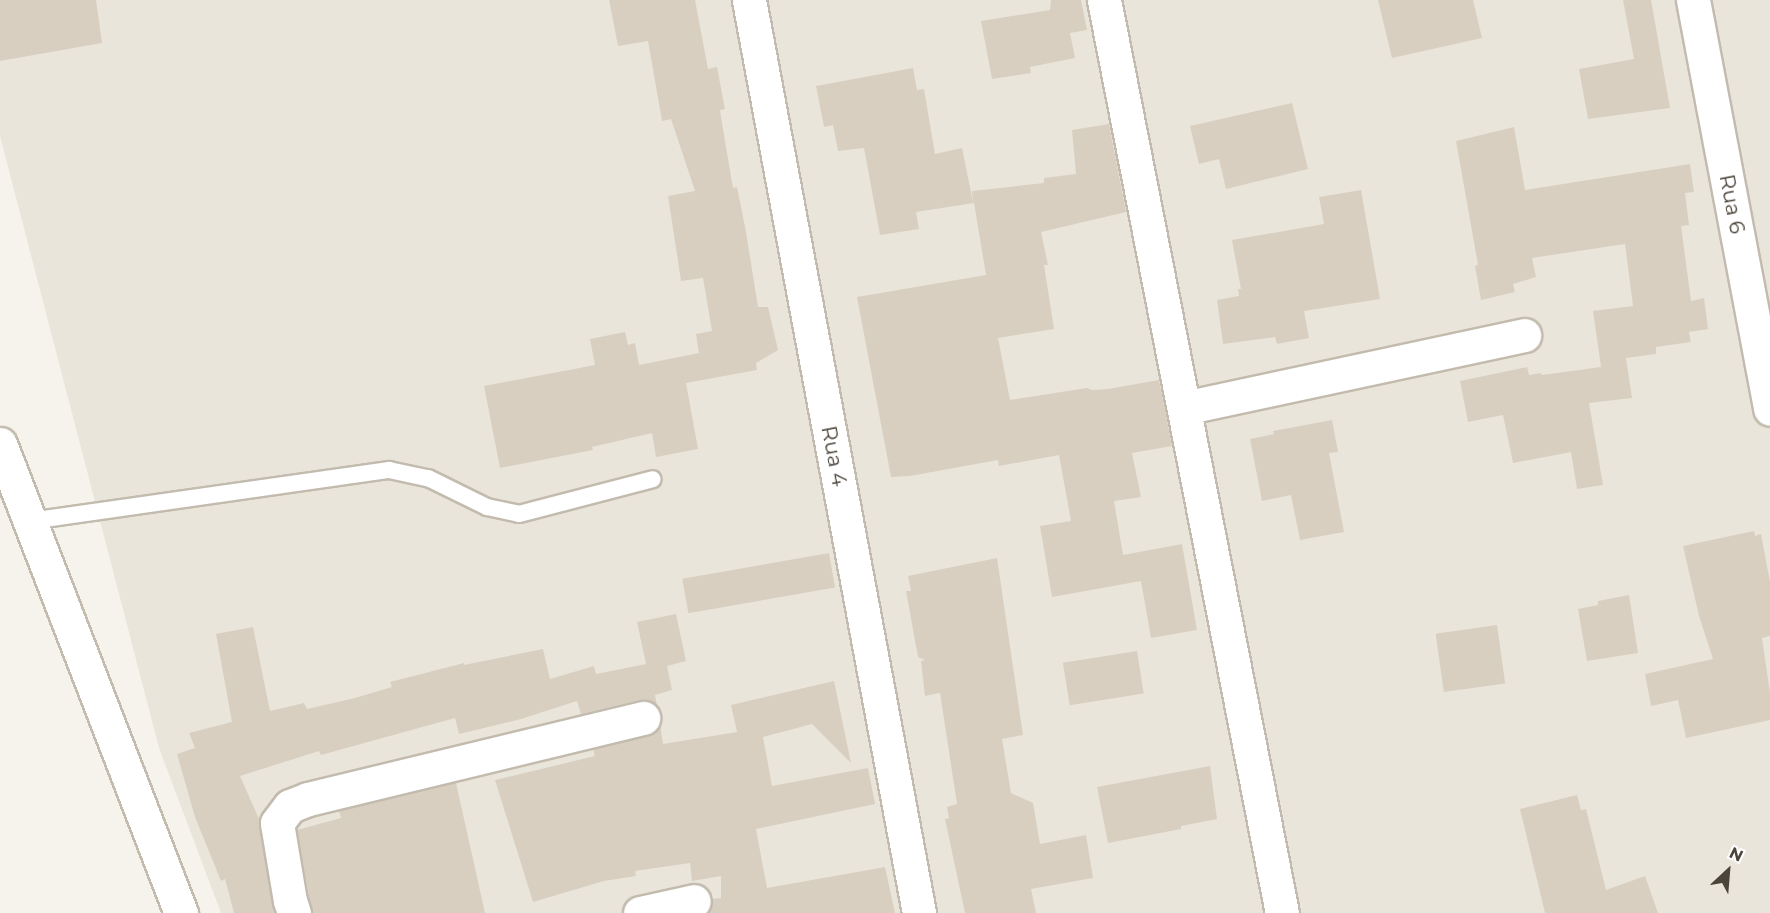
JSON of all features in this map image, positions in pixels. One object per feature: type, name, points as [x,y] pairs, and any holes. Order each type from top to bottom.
[{"type":"street","name":"Rua 4","points":[[748,0],[919,913]]},
{"type":"street","points":[[1104,0],[1282,913]]},
{"type":"street","name":"Rua 6","points":[[1693,0],[1770,409]]},
{"type":"street","points":[[1184,408],[1524,335]]},
{"type":"street","points":[[0,444],[181,913]]},
{"type":"street","points":[[294,913],[277,823],[290,806],[308,799],[643,718]]},
{"type":"street","points":[[640,913],[694,900]]},
{"type":"lane","points":[[30,521],[388,470],[428,478],[487,507],[519,514],[653,479]]},
{"type":"shaded area","points":[[0,0],[1770,0],[1770,913],[221,913],[159,748],[0,136]]},
{"type":"building","points":[[0,0],[96,0],[102,43],[0,61]]},
{"type":"building","points":[[609,0],[695,0],[708,69],[717,67],[725,109],[720,110],[733,188],[737,187],[758,307],[768,307],[778,350],[756,363],[757,370],[686,383],[698,449],[656,457],[652,433],[592,447],[593,450],[500,468],[484,386],[595,365],[590,339],[625,332],[628,345],[635,343],[639,365],[699,353],[696,334],[712,331],[703,278],[681,281],[668,196],[695,191],[671,119],[662,121],[648,41],[618,46]]},
{"type":"building","points":[[1051,0],[1081,0],[1087,30],[1070,33],[1075,58],[1030,67],[1031,73],[992,79],[981,21],[1050,10]]},
{"type":"building","points":[[1378,0],[1473,0],[1482,38],[1392,58]]},
{"type":"building","points":[[1623,0],[1651,0],[1670,108],[1588,119],[1579,69],[1634,59]]},
{"type":"building","points":[[913,68],[917,90],[924,89],[935,154],[962,148],[973,202],[972,191],[1044,183],[1044,178],[1076,174],[1072,130],[1109,124],[1126,212],[1041,232],[1048,265],[1044,265],[1054,329],[998,338],[1010,400],[1087,388],[1108,389],[1159,380],[1172,446],[1132,453],[1141,497],[1114,501],[1123,555],[1182,544],[1197,630],[1151,638],[1141,581],[1052,597],[1040,526],[1071,521],[1059,455],[999,466],[998,460],[910,476],[891,477],[857,297],[986,275],[974,203],[916,212],[919,229],[880,235],[864,148],[838,151],[833,125],[824,127],[816,86]]},
{"type":"building","points":[[1292,103],[1308,169],[1226,189],[1219,159],[1199,164],[1190,126]]},
{"type":"building","points":[[1514,127],[1525,190],[1690,164],[1694,192],[1685,193],[1689,225],[1681,226],[1691,301],[1704,298],[1708,329],[1689,332],[1691,342],[1656,347],[1656,354],[1626,358],[1632,398],[1589,403],[1603,485],[1577,489],[1571,452],[1513,463],[1503,415],[1468,422],[1460,381],[1527,367],[1529,375],[1541,373],[1542,375],[1601,367],[1593,311],[1633,306],[1625,244],[1532,258],[1536,277],[1513,284],[1515,292],[1481,300],[1475,266],[1478,265],[1456,141]]},
{"type":"building","points":[[1361,190],[1380,299],[1304,311],[1309,338],[1277,344],[1275,337],[1223,344],[1217,300],[1239,296],[1238,289],[1241,289],[1232,240],[1324,224],[1319,197]]},
{"type":"building","points":[[1332,420],[1338,452],[1329,453],[1344,532],[1300,540],[1291,495],[1262,501],[1250,439],[1274,434],[1273,431]]},
{"type":"building","points":[[1754,531],[1755,536],[1761,534],[1770,582],[1770,636],[1762,638],[1770,693],[1770,720],[1686,738],[1678,700],[1651,706],[1645,674],[1713,659],[1699,616],[1683,546]]},
{"type":"building","points":[[829,553],[835,587],[688,613],[682,579]]},
{"type":"building","points":[[997,558],[1023,735],[1002,739],[1011,793],[1033,803],[1040,844],[1086,835],[1093,878],[1031,889],[1036,913],[965,913],[945,819],[949,818],[947,807],[957,804],[940,693],[925,696],[921,661],[925,660],[918,657],[906,591],[911,591],[908,576]]},
{"type":"building","points":[[1629,595],[1638,653],[1587,661],[1578,609],[1598,605],[1598,601]]},
{"type":"building","points":[[676,614],[686,661],[667,666],[672,690],[655,695],[657,706],[649,700],[639,700],[581,714],[577,701],[521,719],[459,734],[455,718],[321,755],[319,751],[240,776],[259,819],[274,913],[234,913],[225,879],[221,881],[195,817],[177,754],[195,748],[189,733],[232,722],[216,634],[253,627],[270,711],[304,703],[307,709],[355,698],[392,687],[390,682],[464,663],[464,665],[543,649],[550,679],[594,666],[596,674],[646,664],[637,622]]},
{"type":"building","points":[[1497,625],[1505,683],[1444,692],[1436,634]]},
{"type":"building","points":[[1137,651],[1144,693],[1070,705],[1063,663]]},
{"type":"building","points":[[834,681],[851,763],[812,724],[763,737],[772,786],[868,768],[875,804],[756,829],[767,888],[885,867],[895,913],[710,913],[712,899],[721,898],[721,876],[692,881],[690,863],[635,871],[636,876],[604,881],[533,902],[495,780],[595,756],[593,749],[647,736],[655,732],[660,725],[663,744],[737,732],[731,705]]},
{"type":"building","points":[[1210,766],[1217,819],[1181,826],[1181,829],[1108,843],[1097,787]]},
{"type":"building","points":[[456,783],[485,913],[312,913],[297,830],[341,818],[339,811]]},
{"type":"building","points":[[1577,795],[1581,810],[1586,809],[1606,890],[1645,876],[1658,913],[1545,913],[1520,809]]}]
